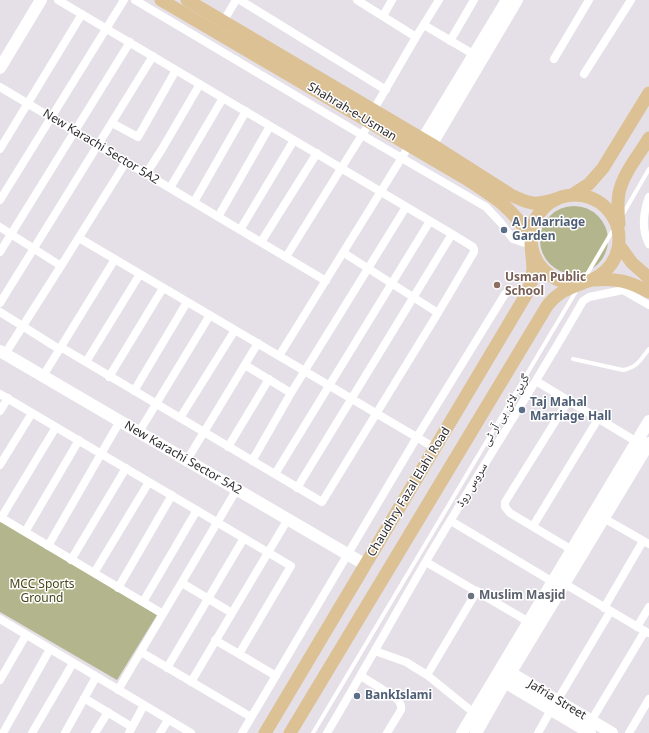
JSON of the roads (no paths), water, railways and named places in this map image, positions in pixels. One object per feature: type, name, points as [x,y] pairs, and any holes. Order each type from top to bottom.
[{"type":"main road","name":"Shahrah-e-Usman","points":[[161,0],[371,117]]},
{"type":"main road","name":"Shahrah-e-Usman","points":[[187,0],[421,147],[521,200],[544,204],[556,199]]},
{"type":"main road","points":[[649,93],[603,168],[589,184],[572,195],[556,199],[546,206],[537,216],[532,227],[531,242],[534,256],[540,267],[549,275],[560,280],[571,283],[617,279],[627,281],[649,292]]},
{"type":"main road","points":[[588,281],[603,274],[611,266],[616,256],[619,239],[619,191],[630,169],[649,138]]},
{"type":"main road","name":"Shahrah-e-Usman","points":[[421,147],[508,208],[525,228],[531,242]]},
{"type":"main road","points":[[572,195],[588,197],[603,205],[614,218],[619,239],[632,262],[649,278]]},
{"type":"main road","name":"Chaudhry Fazal Elahi Road","points":[[265,733],[526,295],[532,280],[533,267],[531,242]]},
{"type":"main road","name":"Chaudhry Fazal Elahi Road","points":[[290,733],[547,306],[554,297],[563,290],[588,281]]},
{"type":"main road","points":[[271,733],[295,693],[302,691],[305,694],[305,699],[285,733]]},
{"type":"street","points":[[0,68],[41,0]]},
{"type":"street","points":[[0,312],[59,349],[64,349],[322,502],[474,252],[473,246],[58,0]]},
{"type":"street","points":[[0,200],[124,0]]},
{"type":"street","points":[[135,0],[362,136],[486,208],[501,223],[513,239],[531,242]]},
{"type":"street","points":[[223,22],[236,0]]},
{"type":"street","points":[[240,0],[386,90]]},
{"type":"street","points":[[357,0],[416,37]]},
{"type":"street","points":[[383,16],[392,0]]},
{"type":"street","points":[[286,257],[362,136],[416,37],[439,0]]},
{"type":"street","points":[[450,41],[474,0]]},
{"type":"street","points":[[421,147],[473,54],[507,0]]},
{"type":"street","points":[[279,356],[402,159],[421,147],[517,0]]},
{"type":"street","points":[[554,59],[589,0]]},
{"type":"street","points":[[584,74],[632,0]]},
{"type":"street","points":[[0,149],[82,14]]},
{"type":"street","points":[[424,25],[473,54]]},
{"type":"street","points":[[0,252],[130,42]]},
{"type":"street","points":[[0,303],[153,56]]},
{"type":"street","points":[[112,123],[138,137],[176,70]]},
{"type":"street","points":[[146,174],[200,84]]},
{"type":"street","name":"New Karachi Sector 5A2","points":[[0,87],[326,281]]},
{"type":"street","points":[[170,188],[223,98]]},
{"type":"street","points":[[194,202],[246,111]]},
{"type":"street","points":[[218,216],[270,126]]},
{"type":"street","points":[[240,230],[294,140]]},
{"type":"street","points":[[261,242],[316,153]]},
{"type":"street","points":[[2,352],[22,326],[62,266],[126,162]]},
{"type":"street","points":[[649,197],[646,205],[643,228],[649,244]]},
{"type":"street","points":[[252,461],[291,393],[406,206]]},
{"type":"street","points":[[275,474],[430,221]]},
{"type":"street","points":[[0,227],[62,266]]},
{"type":"street","points":[[297,488],[415,298],[452,234]]},
{"type":"street","points":[[79,238],[436,448]]},
{"type":"street","points":[[344,253],[438,312]]},
{"type":"street","points":[[43,376],[115,259]]},
{"type":"street","points":[[86,362],[140,274]]},
{"type":"street","points":[[110,376],[163,288]]},
{"type":"street","name":"سروس روڈ","points":[[326,733],[361,676],[426,562],[586,298],[623,290],[649,305]]},
{"type":"street","points":[[242,733],[417,437],[505,294]]},
{"type":"street","points":[[134,390],[187,302]]},
{"type":"street","points":[[139,432],[210,315]]},
{"type":"street","points":[[180,418],[235,330]]},
{"type":"street","points":[[187,460],[258,343]]},
{"type":"street","name":"New Karachi Sector 5A2","points":[[2,352],[366,565]]},
{"type":"street","points":[[245,365],[291,393]]},
{"type":"street","points":[[228,447],[269,379]]},
{"type":"street","points":[[536,381],[637,442]]},
{"type":"street","points":[[0,394],[291,566],[239,654]]},
{"type":"street","points":[[0,411],[8,398]]},
{"type":"street","points":[[568,400],[505,502],[505,507],[510,513],[572,550]]},
{"type":"street","points":[[0,464],[32,413]]},
{"type":"street","points":[[533,526],[598,419]]},
{"type":"street","points":[[48,546],[120,421]]},
{"type":"street","points":[[462,733],[474,713],[503,675],[565,584],[649,421]]},
{"type":"street","points":[[56,426],[1,518],[163,614]]},
{"type":"street","points":[[25,532],[79,440]]},
{"type":"street","points":[[476,733],[529,622],[552,582],[572,550],[599,516],[649,443]]},
{"type":"street","points":[[71,560],[126,468]]},
{"type":"street","points":[[94,573],[149,482]]},
{"type":"street","points":[[118,690],[237,489]]},
{"type":"street","points":[[118,588],[172,495]]},
{"type":"street","points":[[143,602],[197,510]]},
{"type":"street","points":[[538,733],[646,543],[599,516]]},
{"type":"street","points":[[191,682],[288,519]]},
{"type":"street","points":[[451,521],[552,582]]},
{"type":"street","points":[[167,668],[244,538]]},
{"type":"street","points":[[426,562],[529,622]]},
{"type":"street","points":[[182,583],[232,613]]},
{"type":"street","points":[[565,584],[647,633],[588,729]]},
{"type":"street","points":[[427,675],[477,591]]},
{"type":"street","points":[[636,627],[649,607]]},
{"type":"street","points":[[1,621],[191,733]]},
{"type":"street","points":[[0,680],[26,635]]},
{"type":"street","points":[[216,640],[276,676]]},
{"type":"street","points":[[3,733],[50,649]]},
{"type":"street","points":[[375,651],[406,662],[427,675],[474,713]]},
{"type":"street","points":[[141,652],[251,717]]},
{"type":"street","points":[[32,733],[73,663]]},
{"type":"street","name":"Jafria Street","points":[[503,675],[554,705],[588,729],[612,733]]},
{"type":"street","points":[[361,676],[396,698],[402,706],[387,733]]},
{"type":"street","points":[[64,733],[96,677]]},
{"type":"street","points":[[84,698],[108,712],[130,730],[144,705]]},
{"type":"street","points":[[629,733],[649,699]]},
{"type":"street","points":[[95,733],[108,712]]},
{"type":"street","points":[[160,733],[168,720]]},
{"type":"lane","name":"گرین لائن بی آر ٹی","points":[[313,733],[649,169]]},
{"type":"lane","points":[[573,359],[623,370],[636,366],[649,349]]},
{"type":"place","name":"A J Marriage Garden","points":[[504,230]]},
{"type":"place","name":"Usman Public School","points":[[497,285]]},
{"type":"place","name":"Taj Mahal Marriage Hall","points":[[522,410]]},
{"type":"place","name":"Muslim Masjid","points":[[471,596]]},
{"type":"place","name":"BankIslami","points":[[357,696]]},
{"type":"park label","name":"MCC Sports Ground","points":[[42,592]]}]
